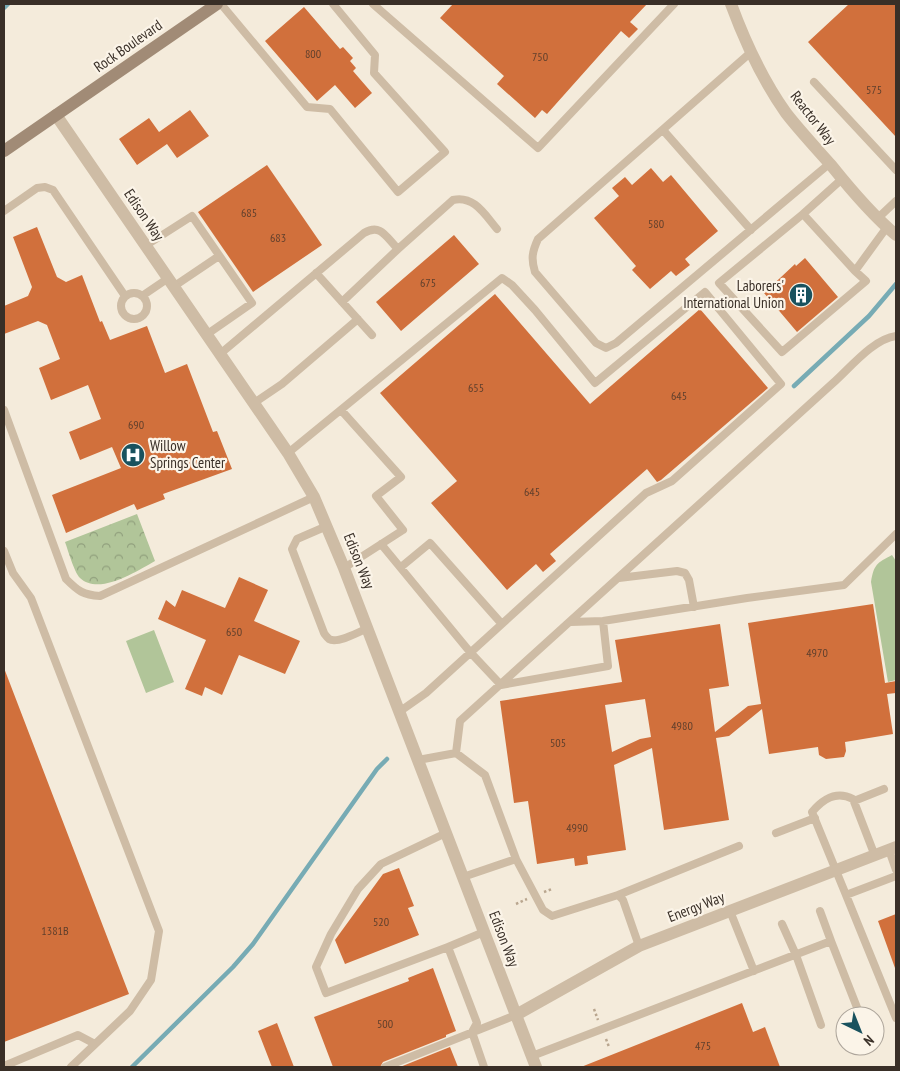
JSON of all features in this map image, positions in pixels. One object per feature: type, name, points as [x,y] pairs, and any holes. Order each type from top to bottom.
[{"type":"main road","name":"Rock Boulevard","points":[[4,152],[219,4]]},
{"type":"street","name":"Reactor Way","points":[[731,4],[750,53],[786,112],[842,179],[887,227]]},
{"type":"street","name":"Edison Way","points":[[56,115],[288,453],[314,497],[368,628],[534,1062]]},
{"type":"street","name":"Energy Way","points":[[516,1014],[639,946],[892,848]]},
{"type":"lane","points":[[219,4],[307,107],[330,109],[398,192],[445,152],[374,73],[375,54],[333,4]]},
{"type":"lane","points":[[373,4],[538,148],[674,4]]},
{"type":"lane","points":[[750,53],[538,239],[533,250],[532,260],[535,272],[596,343],[606,348],[616,343],[829,164]]},
{"type":"lane","points":[[814,82],[896,170]]},
{"type":"lane","points":[[664,130],[751,230]]},
{"type":"lane","points":[[803,214],[866,281],[782,352],[719,284],[842,179]]},
{"type":"lane","points":[[4,211],[37,188],[45,187],[52,190],[125,296]]},
{"type":"lane","points":[[342,302],[453,200],[462,198],[473,203],[497,229]]},
{"type":"lane","points":[[855,271],[887,227],[896,201]]},
{"type":"lane","points":[[145,246],[192,216],[252,303],[206,334]]},
{"type":"lane","points":[[220,354],[364,233],[371,229],[380,230],[398,249]]},
{"type":"lane","points":[[142,296],[219,256]]},
{"type":"lane","points":[[316,273],[372,335]]},
{"type":"lane","points":[[288,453],[502,278],[512,285],[535,310],[595,383],[704,292],[781,384],[672,481],[646,493],[426,693],[400,712]]},
{"type":"lane","points":[[134,293],[142,296],[147,303],[146,312],[135,320],[127,318],[121,311],[121,303],[125,296],[134,293]]},
{"type":"lane","points":[[254,403],[282,384],[358,319]]},
{"type":"lane","points":[[456,753],[460,721],[852,364],[886,338],[896,336]]},
{"type":"lane","points":[[4,410],[66,579],[75,589],[86,595],[100,596],[314,497]]},
{"type":"lane","points":[[342,410],[401,477],[376,496],[403,530],[344,568]]},
{"type":"lane","points":[[327,526],[297,540],[292,549],[324,633],[334,640],[342,639],[368,628]]},
{"type":"lane","points":[[570,622],[603,621],[756,596],[844,586],[895,536]]},
{"type":"lane","points":[[401,568],[430,542],[501,623]]},
{"type":"lane","points":[[381,544],[470,652],[501,685]]},
{"type":"lane","points":[[4,551],[13,572],[31,598],[158,931],[151,980],[130,1011],[71,1067]]},
{"type":"lane","points":[[619,578],[677,571],[685,573],[689,580],[694,607]]},
{"type":"lane","points":[[501,685],[608,666],[603,621]]},
{"type":"lane","points":[[418,760],[456,753],[485,775],[516,859],[543,910],[552,916],[618,895],[739,846]]},
{"type":"lane","points":[[854,801],[884,789]]},
{"type":"lane","points":[[875,856],[854,801],[848,796],[837,795],[822,800],[812,812],[896,1018]]},
{"type":"lane","points":[[776,833],[815,818]]},
{"type":"lane","points":[[446,833],[381,864],[358,889],[331,934],[316,967],[326,993],[484,932]]},
{"type":"lane","points":[[892,848],[896,870]]},
{"type":"lane","points":[[463,877],[516,859]]},
{"type":"lane","points":[[846,895],[896,876]]},
{"type":"lane","points":[[618,895],[623,900],[639,946]]},
{"type":"lane","points":[[730,911],[754,971]]},
{"type":"lane","points":[[820,911],[856,1006]]},
{"type":"lane","points":[[782,924],[796,955],[820,1024]]},
{"type":"lane","points":[[534,1062],[831,941]]},
{"type":"lane","points":[[448,947],[477,1023],[472,1032],[484,1067]]},
{"type":"lane","points":[[385,1067],[516,1014]]},
{"type":"lane","points":[[4,1066],[78,1035],[95,1044]]},
{"type":"green space","points":[[137,514],[155,561],[128,576],[107,583],[88,583],[80,578],[73,566],[65,542]]},
{"type":"green space","points":[[892,555],[896,561],[896,680],[888,682],[871,582],[873,571],[877,565]]},
{"type":"green space","points":[[154,630],[174,682],[146,693],[126,641]]},
{"type":"building","points":[[453,4],[647,4],[630,22],[638,29],[629,38],[621,31],[547,114],[542,110],[535,118],[497,84],[504,76],[440,18]]},
{"type":"building","points":[[849,4],[896,4],[896,137],[808,42]]},
{"type":"building","points":[[304,7],[340,49],[343,47],[353,58],[350,61],[356,68],[353,71],[372,93],[355,108],[335,85],[317,101],[265,41]]},
{"type":"building","points":[[190,110],[209,136],[177,158],[167,144],[137,165],[119,139],[149,118],[159,132]]},
{"type":"building","points":[[267,165],[322,245],[253,292],[198,212]]},
{"type":"building","points":[[651,168],[663,182],[671,175],[718,231],[685,259],[690,265],[676,276],[671,271],[650,289],[632,270],[636,266],[594,218],[619,196],[612,188],[625,177],[632,185]]},
{"type":"building","points":[[37,227],[57,277],[66,282],[82,275],[100,322],[102,321],[110,340],[147,326],[165,373],[187,364],[213,432],[217,431],[232,469],[163,494],[165,499],[137,510],[134,504],[66,533],[52,495],[121,468],[112,447],[80,460],[69,432],[101,419],[88,385],[51,400],[39,368],[60,359],[47,325],[38,321],[4,334],[4,306],[28,296],[32,287],[13,237]]},
{"type":"building","points":[[454,235],[479,264],[401,331],[376,302]]},
{"type":"building","name":"Laborers' International Union","points":[[805,258],[838,297],[797,332],[764,293],[795,264],[796,266]]},
{"type":"building","points":[[495,294],[590,404],[700,309],[768,388],[661,480],[657,482],[647,469],[550,554],[556,561],[543,572],[536,564],[507,590],[431,503],[457,481],[380,393]]},
{"type":"building","points":[[239,577],[268,590],[254,621],[300,641],[285,674],[239,655],[222,695],[205,687],[202,696],[185,689],[206,640],[158,619],[166,600],[175,607],[182,590],[225,608]]},
{"type":"building","points":[[873,604],[885,683],[896,681],[896,693],[887,694],[893,734],[845,742],[846,751],[844,757],[826,759],[819,755],[818,747],[769,754],[762,709],[729,736],[716,738],[729,820],[664,830],[652,748],[614,765],[626,850],[587,856],[588,864],[575,866],[574,858],[537,864],[528,801],[514,803],[500,701],[622,682],[615,640],[720,624],[729,686],[709,689],[715,732],[748,706],[761,704],[748,623]],"holes":[[[645,699],[651,737],[640,739],[612,752],[605,705]]]},
{"type":"building","points":[[4,668],[129,994],[4,1042]]},
{"type":"building","points":[[399,868],[414,906],[408,908],[419,935],[345,964],[335,940],[383,874]]},
{"type":"building","points":[[896,914],[896,967],[895,968],[878,921]]},
{"type":"building","points":[[433,968],[456,1031],[446,1035],[446,1037],[383,1062],[380,1067],[333,1067],[314,1017],[409,981],[408,978]]},
{"type":"building","points":[[742,1003],[753,1032],[765,1027],[780,1067],[581,1067]]},
{"type":"building","points":[[277,1023],[294,1067],[272,1067],[258,1031]]},
{"type":"building","points":[[450,1047],[458,1067],[400,1067]]},
{"type":"waterway","points":[[4,8],[8,4]]},
{"type":"waterway","points":[[794,386],[869,316],[896,284]]},
{"type":"waterway","points":[[132,1067],[233,967],[253,944],[377,769],[387,759]]},
{"type":"place","name":"Laborers' International Union","points":[[801,295]]},
{"type":"place","name":"Willow Springs Center","points":[[133,455]]}]
